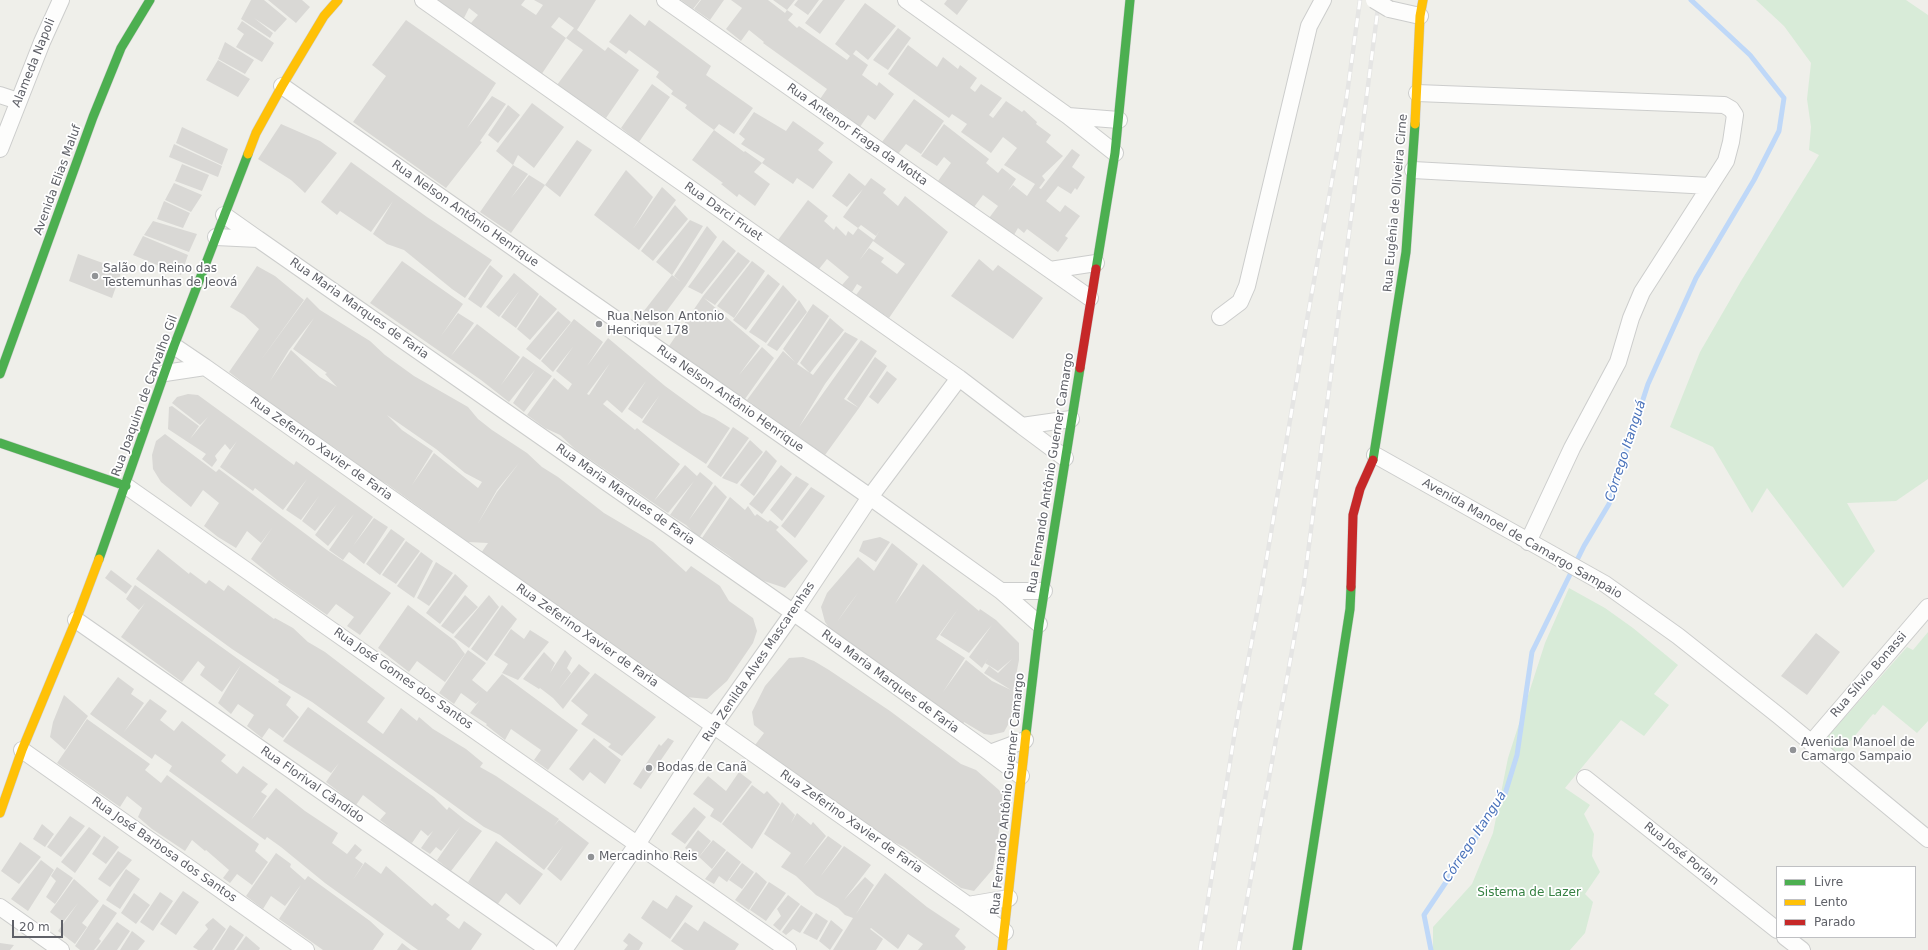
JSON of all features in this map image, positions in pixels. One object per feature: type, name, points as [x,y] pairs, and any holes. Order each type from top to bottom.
[{"type":"street","name":"Alameda Napoli","points":[[0,149],[18,101],[61,0]]},
{"type":"street","name":"Avenida Elias Maluf","points":[[0,374],[93,117],[121,48],[150,0]]},
{"type":"street","name":"Rua Joaquim de Carvalho Gil","points":[[0,813],[22,750],[76,620],[126,486],[174,346],[256,133],[324,16],[338,0]]},
{"type":"street","name":"Rua Darci Fruet","points":[[423,0],[959,378],[1065,458]]},
{"type":"street","name":"Rua Antenor Fraga da Motta","points":[[665,0],[1090,298]]},
{"type":"street","points":[[906,0],[1068,116],[1115,153]]},
{"type":"street","name":"Rua Fernando Antônio Guerner Camargo","points":[[1002,950],[1039,624],[1090,298],[1115,153],[1130,0]]},
{"type":"street","points":[[1220,317],[1240,302],[1247,286],[1310,26],[1324,0]]},
{"type":"street","points":[[1374,0],[1389,9],[1420,16]]},
{"type":"street","name":"Rua Eugênia de Oliveira Cirne","points":[[1297,950],[1350,609],[1354,515],[1360,489],[1375,455],[1405,259],[1413,170],[1420,16],[1423,0]]},
{"type":"street","name":"Rua Nelson Antônio Henrique","points":[[282,86],[870,497],[1001,591],[1039,624]]},
{"type":"street","points":[[1417,92],[1724,105],[1731,109],[1735,115],[1731,142],[1726,161],[1642,292],[1631,318],[1618,362],[1572,448],[1528,542]]},
{"type":"street","points":[[0,95],[18,101]]},
{"type":"street","points":[[1068,116],[1119,120]]},
{"type":"street","points":[[1413,170],[1710,186]]},
{"type":"street","name":"Rua Maria Marques de Faria","points":[[224,215],[793,613],[1021,776]]},
{"type":"street","points":[[216,237],[258,239]]},
{"type":"street","points":[[1050,270],[1096,263]]},
{"type":"street","name":"Rua Zeferino Xavier de Faria","points":[[174,346],[714,725],[1005,932]]},
{"type":"street","points":[[165,372],[205,367]]},
{"type":"street","name":"Rua Zenilda Alves Mascarenhas","points":[[564,950],[638,843],[714,725],[793,613],[870,497],[959,378]]},
{"type":"street","points":[[1022,426],[1071,419]]},
{"type":"street","name":"Rua José Gomes dos Santos","points":[[0,443],[126,486],[638,843],[788,950]]},
{"type":"street","name":"Avenida Manoel de Camargo Sampaio","points":[[1375,455],[1605,584],[1678,636],[1928,839]]},
{"type":"street","points":[[1001,591],[1044,591]]},
{"type":"street","name":"Rua Sílvio Bonassi","points":[[1811,743],[1928,607]]},
{"type":"street","name":"Rua Florival Cândido","points":[[76,620],[549,950]]},
{"type":"street","points":[[990,753],[1026,740]]},
{"type":"street","name":"Rua José Barbosa dos Santos","points":[[22,750],[306,950]]},
{"type":"street","name":"Rua José Porlan","points":[[1585,778],[1776,929]]},
{"type":"street","points":[[968,905],[1008,898]]},
{"type":"street","points":[[0,907],[61,950]]},
{"type":"street","points":[[1787,938],[1802,950]]},
{"type":"green space","points":[[1756,0],[1906,0],[1928,15],[1928,479],[1896,501],[1847,503],[1875,551],[1843,588],[1767,488],[1752,513],[1713,447],[1670,427],[1700,352],[1741,281],[1819,155],[1809,150],[1811,127],[1807,99],[1811,63],[1784,26]]},
{"type":"green space","name":"Sistema de Lazer","points":[[1569,588],[1605,608],[1633,628],[1678,665],[1654,694],[1669,705],[1644,736],[1621,720],[1565,788],[1590,805],[1584,814],[1594,834],[1592,856],[1600,872],[1585,894],[1593,902],[1585,933],[1570,950],[1433,950],[1433,927],[1472,884],[1493,833],[1508,758],[1545,643]]},
{"type":"green space","points":[[1928,632],[1928,721],[1917,733],[1883,705],[1875,715],[1873,714],[1838,756],[1822,743],[1907,647],[1913,650]]},
{"type":"building","points":[[251,0],[264,0],[287,19],[275,32],[254,18],[273,33],[270,38],[241,19]]},
{"type":"building","points":[[268,0],[302,0],[310,7],[296,23]]},
{"type":"building","points":[[436,0],[525,0],[521,5],[536,15],[543,5],[534,0],[596,0],[577,30],[605,51],[608,47],[639,70],[606,118],[557,85],[583,50],[566,38],[541,75],[471,23],[478,15],[469,8],[463,20]],"holes":[[[559,17],[574,28],[566,38],[551,27]]]},
{"type":"building","points":[[681,0],[700,0],[693,9]]},
{"type":"building","points":[[701,0],[724,0],[710,20],[694,9]]},
{"type":"building","points":[[731,0],[768,0],[785,13],[787,10],[793,14],[788,20],[797,28],[799,26],[847,60],[850,56],[835,44],[865,3],[896,26],[868,60],[856,50],[853,54],[868,65],[862,75],[877,86],[879,82],[894,94],[875,120],[868,115],[860,127],[838,110],[820,99],[827,89],[763,43],[764,42],[749,30],[741,41],[726,29],[742,8]]},
{"type":"building","points":[[773,0],[795,0],[787,10]]},
{"type":"building","points":[[798,0],[819,0],[808,15],[794,5]]},
{"type":"building","points":[[823,0],[845,0],[820,34],[805,23]]},
{"type":"building","points":[[947,0],[968,0],[957,15],[944,4]]},
{"type":"building","points":[[630,14],[645,26],[649,20],[711,66],[706,75],[753,108],[734,134],[719,124],[714,130],[703,122],[685,108],[687,105],[671,94],[673,91],[656,77],[659,72],[629,50],[626,54],[609,42]]},
{"type":"building","points":[[406,20],[496,83],[467,128],[492,96],[506,104],[480,141],[482,142],[446,188],[353,122],[386,76],[372,65]]},
{"type":"building","points":[[242,21],[274,43],[262,62],[236,47],[244,34],[237,29]]},
{"type":"building","points":[[898,28],[911,38],[888,70],[873,60]]},
{"type":"building","points":[[225,42],[254,60],[245,74],[218,59]]},
{"type":"building","points":[[908,45],[937,67],[943,57],[958,69],[960,65],[977,78],[970,88],[975,92],[981,84],[1002,98],[989,115],[993,118],[1006,101],[1022,112],[1024,110],[1037,122],[1036,124],[1051,135],[1046,142],[1063,156],[1042,176],[1045,180],[1039,188],[1041,189],[1072,149],[1080,155],[1072,167],[1085,177],[1077,190],[1075,188],[1071,194],[1058,186],[1046,201],[1060,212],[1065,205],[1080,216],[1065,236],[1068,238],[1058,252],[1027,229],[1024,233],[1018,228],[1014,235],[989,218],[998,206],[983,195],[974,207],[938,181],[951,163],[944,157],[937,166],[921,156],[944,124],[989,159],[986,163],[998,173],[1002,168],[1016,179],[1008,191],[1013,185],[1027,196],[1035,184],[1004,165],[1017,148],[1003,137],[991,153],[961,132],[967,124],[952,114],[949,118],[888,74]]},
{"type":"building","points":[[218,60],[250,79],[238,97],[206,80]]},
{"type":"building","points":[[652,84],[670,97],[639,142],[621,128]]},
{"type":"building","points":[[914,99],[944,121],[921,154],[906,144],[898,154],[882,142]]},
{"type":"building","points":[[532,103],[564,127],[534,168],[518,155],[513,165],[496,151]]},
{"type":"building","points":[[508,105],[520,115],[498,143],[488,135]]},
{"type":"building","points":[[754,112],[786,131],[793,121],[824,143],[818,150],[833,162],[813,189],[797,178],[793,184],[762,163],[765,159],[741,144],[745,139],[739,134]]},
{"type":"building","points":[[281,124],[320,141],[337,153],[305,193],[291,180],[258,159]]},
{"type":"building","points":[[182,127],[228,149],[222,165],[176,143]]},
{"type":"building","points":[[714,130],[762,163],[754,172],[770,184],[755,206],[739,194],[737,197],[721,184],[723,183],[692,160]]},
{"type":"building","points":[[577,140],[592,150],[560,197],[545,185]]},
{"type":"building","points":[[174,144],[222,166],[218,177],[169,157]]},
{"type":"building","points":[[351,162],[427,217],[492,260],[465,298],[404,250],[387,244],[373,234],[393,201],[371,232],[340,211],[337,215],[321,202]]},
{"type":"building","points":[[182,164],[209,175],[202,191],[175,181]]},
{"type":"building","points":[[513,165],[528,174],[511,198],[529,175],[545,185],[511,233],[480,212]]},
{"type":"building","points":[[626,170],[653,197],[633,229],[662,187],[676,200],[639,250],[594,215]]},
{"type":"building","points":[[849,173],[865,186],[871,178],[886,189],[883,193],[898,206],[905,196],[948,232],[889,318],[856,295],[862,287],[857,284],[852,292],[842,285],[849,277],[827,259],[819,269],[778,240],[808,200],[828,216],[824,221],[834,230],[836,226],[846,236],[848,231],[853,235],[858,228],[843,217],[863,189],[847,207],[832,196]],"holes":[[[861,225],[876,236],[880,230],[874,240],[858,228]],[[873,241],[905,264],[897,274],[881,262],[884,258],[869,248],[859,261]]]},
{"type":"building","points":[[174,183],[202,195],[191,212],[165,200]]},
{"type":"building","points":[[164,201],[190,213],[183,228],[157,219]]},
{"type":"building","points":[[675,205],[688,219],[653,261],[641,251]]},
{"type":"building","points":[[690,220],[703,226],[672,275],[656,262]]},
{"type":"building","points":[[153,221],[197,234],[189,252],[144,235]]},
{"type":"building","points":[[707,226],[717,237],[686,285],[654,328],[640,316],[672,275],[681,282],[674,276]]},
{"type":"building","points":[[143,236],[188,255],[181,275],[133,255]]},
{"type":"building","points":[[723,240],[736,251],[702,294],[688,287]]},
{"type":"building","points":[[738,252],[750,261],[715,305],[704,298],[760,346],[739,375],[762,347],[774,358],[745,399],[669,346],[703,296]]},
{"type":"building","name":"Salão do Reino das Testemunhas de Jeová","points":[[78,254],[122,270],[112,298],[69,281]]},
{"type":"building","points":[[979,259],[993,271],[998,265],[1043,298],[1013,339],[951,296]]},
{"type":"building","points":[[402,261],[463,304],[441,336],[458,313],[474,323],[451,356],[477,324],[520,357],[501,385],[523,356],[552,376],[524,412],[513,403],[535,370],[509,402],[481,380],[370,303]]},
{"type":"building","points":[[752,261],[765,271],[734,318],[717,306]]},
{"type":"building","points":[[490,265],[503,276],[481,308],[468,299]]},
{"type":"building","points":[[257,266],[275,276],[304,300],[261,360],[307,297],[320,310],[370,341],[385,355],[414,376],[468,407],[478,419],[492,430],[527,453],[542,467],[558,477],[604,513],[653,542],[686,572],[691,566],[720,586],[729,601],[753,618],[757,631],[753,643],[727,681],[707,699],[686,697],[481,553],[488,543],[468,542],[387,484],[370,475],[341,452],[275,407],[229,372],[259,329],[244,315],[230,307]],"holes":[[[314,318],[293,349],[327,373],[325,374],[337,387],[320,377],[291,350],[270,381],[289,350]],[[387,415],[436,449],[465,473],[482,482],[478,488],[434,453],[412,485],[433,451],[402,430]],[[519,463],[497,492],[477,525],[497,490]]]},
{"type":"building","points":[[514,273],[539,294],[516,328],[501,317],[520,290],[499,317],[486,307]]},
{"type":"building","points":[[768,274],[780,284],[746,330],[733,320]]},
{"type":"building","points":[[783,285],[797,300],[766,343],[749,332]]},
{"type":"building","points":[[540,295],[557,309],[530,340],[517,329]]},
{"type":"building","points":[[799,300],[807,312],[777,351],[767,345]]},
{"type":"building","points":[[813,304],[829,316],[797,364],[813,375],[845,332],[858,339],[825,384],[799,427],[861,340],[877,351],[844,399],[859,408],[825,455],[747,400],[783,351],[795,362],[783,349]]},
{"type":"building","points":[[558,311],[571,322],[540,360],[526,349]]},
{"type":"building","points":[[830,318],[844,330],[810,373],[800,363]]},
{"type":"building","points":[[574,319],[603,342],[587,366],[608,338],[665,386],[702,413],[714,418],[730,428],[706,464],[642,422],[659,396],[642,419],[628,409],[646,381],[622,413],[607,400],[603,404],[635,430],[637,428],[680,464],[654,501],[685,465],[697,476],[700,472],[713,483],[689,520],[715,485],[727,497],[699,538],[686,525],[670,515],[694,481],[668,513],[575,449],[560,435],[545,428],[527,415],[554,378],[568,390],[572,384],[556,371],[573,347],[553,372],[541,361]],"holes":[[[610,363],[589,395],[587,394]]]},
{"type":"building","points":[[875,357],[887,366],[859,408],[847,399]]},
{"type":"building","points":[[887,371],[897,379],[878,404],[869,397]]},
{"type":"building","points":[[188,394],[198,395],[294,465],[296,461],[373,517],[353,546],[374,518],[388,527],[364,564],[349,552],[343,560],[329,550],[354,514],[328,546],[315,535],[337,504],[315,531],[302,521],[319,496],[301,520],[286,510],[307,479],[283,510],[255,488],[253,491],[220,467],[237,441],[230,450],[225,444],[215,456],[217,460],[212,467],[202,459],[206,454],[168,429],[169,407],[172,406],[199,426],[190,439],[208,417],[200,425],[172,403],[177,397]]},
{"type":"building","points":[[733,427],[749,438],[721,477],[707,467]]},
{"type":"building","points":[[165,434],[216,472],[219,469],[327,550],[391,593],[360,635],[347,626],[354,617],[336,604],[327,615],[278,581],[251,559],[272,528],[261,543],[247,531],[236,548],[204,526],[219,503],[203,490],[191,507],[161,482],[153,469],[152,455],[156,441]]},
{"type":"building","points":[[750,440],[763,452],[737,484],[722,478]]},
{"type":"building","points":[[766,450],[777,461],[754,496],[740,485]]},
{"type":"building","points":[[781,465],[792,474],[762,514],[749,504]]},
{"type":"building","points":[[796,476],[809,484],[782,521],[770,510]]},
{"type":"building","points":[[811,487],[825,496],[795,538],[781,526]]},
{"type":"building","points":[[730,497],[745,510],[748,506],[755,516],[757,514],[768,522],[770,520],[779,527],[776,530],[808,561],[785,588],[764,581],[747,571],[728,555],[702,538]]},
{"type":"building","points":[[391,529],[405,539],[380,575],[366,564]]},
{"type":"building","points":[[880,537],[890,542],[876,562],[859,551],[863,541]]},
{"type":"building","points":[[406,541],[420,551],[396,584],[382,575]]},
{"type":"building","points":[[892,543],[918,564],[895,604],[923,564],[979,611],[980,609],[996,620],[1019,643],[1019,660],[1013,691],[1015,712],[1004,732],[991,735],[984,734],[964,722],[963,725],[940,710],[920,692],[831,630],[825,622],[821,607],[827,593],[858,557],[874,571]],"holes":[[[958,609],[940,635],[969,653],[992,625],[969,657],[982,668],[985,663],[998,671],[1012,659],[998,673],[989,666],[984,673],[1011,690],[992,681],[966,660],[943,692],[965,658],[936,639]]]},
{"type":"building","points":[[158,549],[189,574],[190,572],[206,584],[209,580],[224,591],[228,585],[274,619],[275,618],[293,628],[308,642],[325,652],[385,698],[367,722],[383,734],[401,708],[417,721],[419,717],[433,729],[466,749],[483,763],[480,767],[496,776],[559,819],[554,826],[559,820],[589,843],[561,881],[547,869],[563,846],[544,870],[500,835],[484,827],[312,702],[278,682],[279,680],[232,649],[136,579]]},
{"type":"building","points":[[421,552],[433,561],[414,598],[397,586]]},
{"type":"building","points":[[436,562],[453,573],[429,606],[417,598]]},
{"type":"building","points":[[111,570],[132,586],[126,594],[105,578]]},
{"type":"building","points":[[455,574],[468,586],[440,624],[426,613]]},
{"type":"building","points":[[135,585],[291,697],[286,705],[299,717],[283,738],[269,728],[262,738],[247,726],[254,715],[238,704],[231,714],[218,703],[241,665],[222,692],[200,675],[205,667],[198,661],[182,682],[121,637],[145,603],[139,610],[126,599]]},
{"type":"building","points":[[465,595],[478,607],[453,634],[441,626]]},
{"type":"building","points":[[489,595],[499,607],[469,648],[454,637]]},
{"type":"building","points":[[408,605],[455,641],[465,654],[445,682],[417,661],[409,672],[378,648]]},
{"type":"building","points":[[502,605],[517,619],[487,661],[471,649]]},
{"type":"building","points":[[511,629],[524,639],[530,630],[549,642],[518,680],[502,673],[508,664],[494,655]]},
{"type":"building","points":[[1816,633],[1840,652],[1807,695],[1781,676]]},
{"type":"building","points":[[468,650],[486,663],[472,680],[487,692],[502,674],[578,730],[548,770],[534,760],[541,750],[511,729],[505,740],[486,725],[487,724],[470,713],[480,700],[476,704],[461,693],[454,704],[439,693]]},
{"type":"building","points":[[565,650],[572,658],[567,668],[571,673],[559,689],[579,664],[590,673],[563,709],[553,698],[540,688],[539,689],[523,679],[544,652],[555,663],[550,673]]},
{"type":"building","points":[[803,657],[814,661],[829,670],[890,711],[961,764],[976,770],[999,790],[1004,798],[993,869],[974,891],[961,888],[904,847],[890,840],[829,798],[755,745],[764,733],[754,725],[752,712],[765,686],[789,658]]},
{"type":"building","points":[[595,673],[656,717],[622,756],[608,747],[611,744],[581,724],[588,715],[571,701]]},
{"type":"building","points":[[118,677],[134,689],[131,694],[144,703],[124,732],[150,699],[167,711],[160,720],[174,731],[182,721],[226,755],[221,761],[237,774],[243,766],[268,784],[261,792],[267,796],[251,820],[276,788],[305,811],[338,833],[332,843],[347,854],[355,844],[362,850],[355,858],[363,864],[353,880],[365,862],[381,874],[386,866],[432,906],[435,903],[450,915],[446,919],[459,929],[464,921],[482,934],[471,950],[418,950],[325,883],[281,847],[267,837],[265,840],[169,771],[172,766],[155,754],[152,759],[90,714]]},
{"type":"building","points":[[64,695],[88,716],[65,750],[50,737],[53,722]]},
{"type":"building","points":[[308,707],[434,797],[447,810],[449,807],[482,831],[451,871],[437,860],[460,827],[441,851],[436,847],[430,854],[421,848],[433,831],[428,836],[421,830],[412,843],[403,838],[380,820],[386,813],[363,795],[356,805],[326,782],[339,763],[331,773],[283,741]]},
{"type":"building","points":[[87,719],[150,764],[145,770],[161,783],[167,775],[259,844],[255,851],[268,862],[252,885],[237,874],[230,883],[223,878],[229,870],[192,840],[185,851],[152,829],[138,817],[142,808],[127,796],[120,807],[57,763]]},
{"type":"building","points":[[594,738],[621,760],[605,784],[590,772],[583,781],[569,769]]},
{"type":"building","name":"Bodas de Canã","points":[[668,738],[674,741],[641,789],[633,784],[659,744],[661,746]]},
{"type":"building","points":[[739,772],[752,782],[721,823],[710,816],[714,809],[693,794],[708,776],[726,791]]},
{"type":"building","points":[[752,785],[764,794],[767,791],[780,804],[752,849],[722,824]]},
{"type":"building","points":[[782,802],[795,815],[791,823],[797,813],[811,825],[813,822],[826,836],[803,867],[828,836],[842,846],[820,877],[844,846],[871,865],[844,900],[865,877],[874,885],[856,914],[885,873],[927,907],[960,929],[955,936],[966,947],[964,950],[918,950],[923,944],[908,934],[898,949],[871,928],[870,929],[883,939],[876,950],[833,950],[853,918],[845,915],[838,908],[816,895],[796,876],[781,867],[791,853],[764,834]]},
{"type":"building","points":[[694,807],[706,817],[685,844],[671,834]]},
{"type":"building","points":[[70,816],[85,826],[61,857],[47,847]]},
{"type":"building","points":[[42,824],[54,834],[45,847],[33,839]]},
{"type":"building","points":[[89,827],[101,836],[75,873],[61,862]]},
{"type":"building","points":[[698,830],[711,841],[698,858],[685,848]]},
{"type":"building","points":[[104,836],[119,847],[106,864],[92,854]]},
{"type":"building","points":[[713,840],[726,850],[712,869],[699,857]]},
{"type":"building","points":[[496,841],[543,874],[520,905],[506,893],[497,905],[468,882]]},
{"type":"building","points":[[20,842],[41,857],[19,884],[1,871]]},
{"type":"building","points":[[118,851],[132,860],[110,887],[98,879]]},
{"type":"building","points":[[727,851],[741,862],[727,882],[719,876],[714,884],[705,879]]},
{"type":"building","points":[[276,853],[291,864],[290,867],[305,880],[308,876],[370,921],[384,934],[373,950],[323,950],[279,919],[301,885],[285,906],[271,896],[263,909],[246,896]]},
{"type":"building","points":[[41,860],[54,870],[28,911],[11,899]]},
{"type":"building","points":[[742,863],[754,872],[742,889],[729,880]]},
{"type":"building","points":[[57,867],[73,878],[55,904],[46,897],[56,881],[51,876]]},
{"type":"building","points":[[126,869],[140,879],[120,909],[106,900]]},
{"type":"building","points":[[756,872],[767,882],[749,910],[735,900]]},
{"type":"building","points":[[74,879],[99,901],[82,923],[87,927],[75,944],[58,931],[78,903],[63,922],[50,912]]},
{"type":"building","points":[[769,882],[786,893],[766,921],[750,910]]},
{"type":"building","points":[[183,891],[199,902],[176,935],[160,924]]},
{"type":"building","points":[[160,892],[173,901],[153,931],[140,922]]},
{"type":"building","points":[[134,893],[150,905],[136,924],[121,913]]},
{"type":"building","points":[[676,895],[693,906],[670,939],[641,918],[653,900],[667,909]]},
{"type":"building","points":[[788,895],[800,904],[780,931],[773,925],[781,916],[777,909]]},
{"type":"building","points":[[103,904],[117,913],[99,939],[101,941],[94,950],[80,950],[75,946]]},
{"type":"building","points":[[801,905],[813,913],[800,933],[793,929],[786,935],[782,932]]},
{"type":"building","points":[[816,913],[828,921],[817,940],[803,933]]},
{"type":"building","points":[[213,918],[226,929],[212,950],[198,950],[193,947],[208,929],[205,925]]},
{"type":"building","points":[[831,920],[843,930],[830,950],[819,941]]},
{"type":"building","points":[[704,921],[739,944],[735,950],[684,950],[671,941],[685,922],[698,931]]},
{"type":"building","points":[[117,922],[130,931],[117,950],[96,950]]},
{"type":"building","points":[[230,925],[244,935],[234,950],[214,950]]},
{"type":"building","points":[[132,931],[145,941],[138,950],[120,950]]},
{"type":"building","points":[[629,933],[643,943],[639,950],[624,950],[628,945],[623,941]]},
{"type":"building","points":[[246,936],[260,948],[259,950],[236,950]]},
{"type":"building","points":[[0,943],[14,945],[10,950],[0,950]]},
{"type":"building","points":[[402,943],[411,950],[397,950]]},
{"type":"waterway","name":"Córrego Itanguá","points":[[1431,950],[1424,915],[1505,794],[1517,755],[1532,652],[1584,546],[1609,504],[1648,384],[1696,278],[1754,180],[1779,131],[1784,98],[1750,55],[1691,0]]},
{"type":"railway","points":[[1200,950],[1235,731],[1261,592],[1346,102],[1360,0]]},
{"type":"railway","points":[[1238,950],[1304,584],[1379,0]]},
{"type":"traffic: fast","points":[[0,374],[93,117],[121,48],[150,0]]},
{"type":"traffic: fast","points":[[1096,269],[1115,153],[1130,0]]},
{"type":"traffic: fast","points":[[1373,460],[1406,252],[1415,124]]},
{"type":"traffic: fast","points":[[99,559],[174,346],[248,154]]},
{"type":"traffic: fast","points":[[1026,734],[1039,624],[1080,368]]},
{"type":"traffic: fast","points":[[0,443],[126,486]]},
{"type":"traffic: fast","points":[[1297,950],[1350,609],[1351,587]]},
{"type":"traffic: slow","points":[[248,154],[256,133],[282,86],[324,16],[338,0]]},
{"type":"traffic: slow","points":[[1415,124],[1420,16],[1423,0]]},
{"type":"traffic: slow","points":[[0,813],[22,750],[76,620],[99,559]]},
{"type":"traffic: slow","points":[[1002,950],[1026,734]]},
{"type":"traffic: jam","points":[[1080,368],[1096,269]]},
{"type":"traffic: jam","points":[[1351,587],[1353,515],[1360,489],[1373,460]]},
{"type":"place","name":"Salão do Reino das Testemunhas de Jeová","points":[[95,276]]},
{"type":"place","name":"Rua Nelson Antonio Henrique 178","points":[[599,324]]},
{"type":"place","name":"Avenida Manoel de Camargo Sampaio","points":[[1793,750]]},
{"type":"place","name":"Bodas de Canã","points":[[649,768]]},
{"type":"place","name":"Mercadinho Reis","points":[[591,857]]}]
